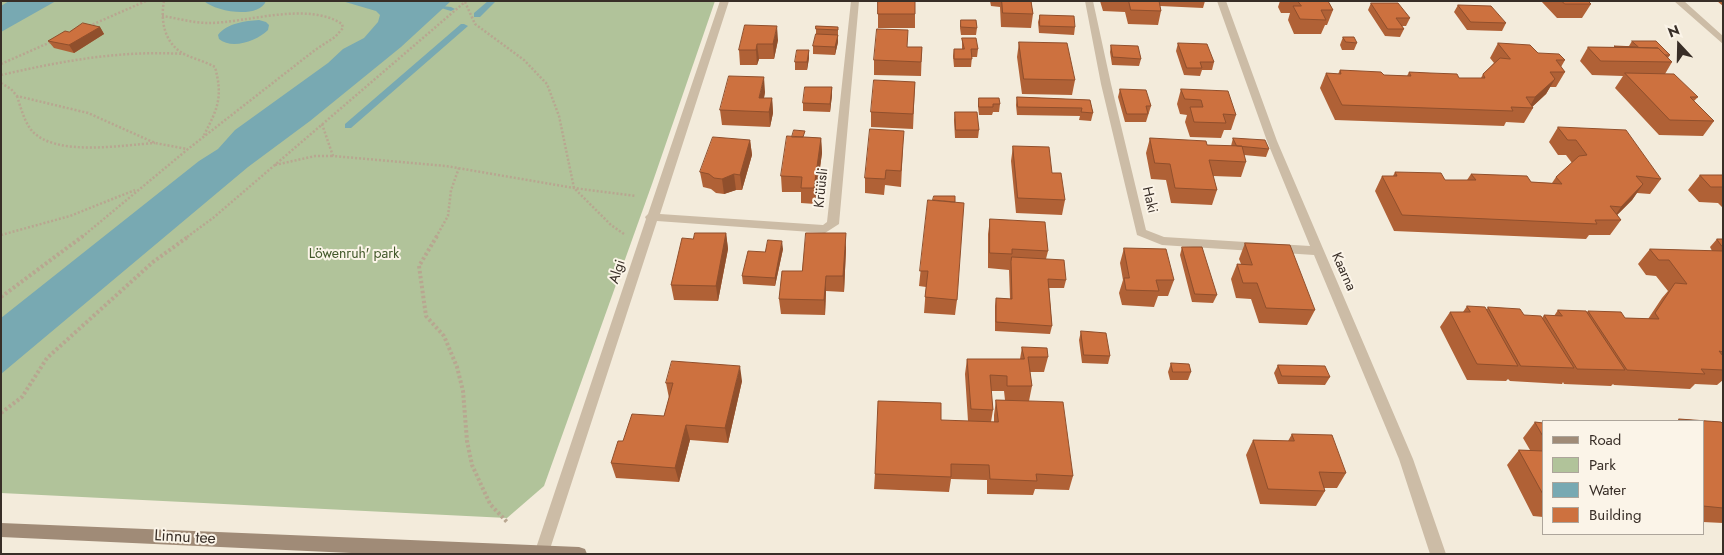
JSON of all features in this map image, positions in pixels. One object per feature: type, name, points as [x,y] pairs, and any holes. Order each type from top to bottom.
[{"type":"street","name":"Algi","points":[[541,552],[644,244],[651,217],[725,1]]},
{"type":"street","name":"Krüüsli","points":[[651,217],[825,229],[833,224],[856,1]]},
{"type":"street","name":"Haki","points":[[1089,1],[1106,84],[1141,232],[1162,241],[1317,251]]},
{"type":"street","name":"Kaarna","points":[[1221,1],[1272,141],[1406,459],[1438,554]]},
{"type":"street","points":[[1678,1],[1723,41]]},
{"type":"street","name":"Linnu tee","points":[[1,530],[579,554]]},
{"type":"path","points":[[88,26],[146,1]]},
{"type":"path","points":[[164,1],[162,16],[164,30],[170,41],[184,54]]},
{"type":"path","points":[[1,413],[22,396],[47,358],[153,262],[213,218],[465,2],[476,24],[524,60],[547,84],[559,116],[574,188],[611,225],[644,244]]},
{"type":"path","points":[[1,296],[87,233],[188,149],[341,32],[343,28],[342,24],[333,18],[312,14],[259,16],[208,23],[162,16]]},
{"type":"path","points":[[1,64],[54,41]]},
{"type":"path","points":[[1,75],[79,59],[125,55],[184,54],[205,61],[215,67],[220,84],[220,104],[202,138]]},
{"type":"path","points":[[1,83],[11,89],[17,96],[26,123],[34,133],[61,146],[85,148],[156,143]]},
{"type":"path","points":[[17,96],[88,113],[156,143],[188,149]]},
{"type":"path","points":[[322,124],[333,156]]},
{"type":"path","points":[[274,165],[315,156],[333,156],[459,168],[574,188],[624,195],[658,197]]},
{"type":"path","points":[[459,168],[451,190],[448,216],[418,266],[426,316],[444,336],[457,367],[463,391],[467,441],[472,465],[490,504],[507,522]]},
{"type":"path","points":[[1,235],[27,230],[85,212],[140,188]]},
{"type":"green space","name":"Löwenruh' park","points":[[1,1],[715,1],[544,486],[507,518],[1,493]]},
{"type":"water","points":[[9,1],[56,1],[1,32],[1,6]]},
{"type":"water","points":[[204,1],[266,1],[262,7],[255,10],[237,12],[218,8]]},
{"type":"water","points":[[342,1],[451,1],[401,47],[310,121],[248,167],[1,374],[1,318],[199,161],[218,149],[235,130],[328,63],[343,49],[364,38],[378,22],[380,15],[376,11]]},
{"type":"water","points":[[259,20],[269,25],[268,30],[258,38],[237,44],[231,44],[219,39],[218,35],[231,25]]},
{"type":"building","points":[[878,1],[915,1],[915,14],[878,14]]},
{"type":"building","points":[[1002,1],[1031,1],[1033,14],[1003,13]]},
{"type":"building","points":[[1129,1],[1159,1],[1161,11],[1131,10]]},
{"type":"building","points":[[1298,1],[1328,1],[1333,10],[1321,10],[1326,20],[1300,19],[1293,6],[1301,6]]},
{"type":"building","points":[[1562,1],[1588,1],[1591,4],[1565,4]]},
{"type":"building","points":[[1371,3],[1398,3],[1410,18],[1396,18],[1404,29],[1388,29]]},
{"type":"building","points":[[1458,5],[1491,6],[1506,23],[1471,22]]},
{"type":"building","points":[[1040,15],[1074,16],[1075,27],[1040,26]]},
{"type":"building","points":[[961,20],[976,20],[977,28],[961,27]]},
{"type":"building","points":[[83,23],[100,27],[69,45],[48,41],[65,31],[69,32]]},
{"type":"building","points":[[745,25],[777,26],[773,44],[757,44],[756,50],[739,50]]},
{"type":"building","points":[[816,26],[838,27],[838,30],[816,29]]},
{"type":"building","points":[[877,29],[908,30],[907,47],[922,47],[921,62],[874,60]]},
{"type":"building","points":[[816,34],[838,35],[835,47],[813,46]]},
{"type":"building","points":[[1343,37],[1354,37],[1357,43],[1346,42]]},
{"type":"building","points":[[962,38],[976,38],[978,49],[971,49],[972,59],[954,59],[954,49],[964,49]]},
{"type":"building","points":[[1632,41],[1656,41],[1670,55],[1665,55],[1658,48],[1614,46],[1638,47]]},
{"type":"building","points":[[1019,42],[1067,43],[1075,80],[1024,79]]},
{"type":"building","points":[[1178,43],[1207,44],[1214,62],[1200,62],[1202,68],[1187,68]]},
{"type":"building","points":[[1498,43],[1530,45],[1538,53],[1559,54],[1565,60],[1556,60],[1565,72],[1550,72],[1555,79],[1535,97],[1526,97],[1533,108],[1511,107],[1513,111],[1342,105],[1326,73],[1341,74],[1340,70],[1411,76],[1409,72],[1457,74],[1459,78],[1485,78],[1483,74],[1500,58],[1510,59]]},
{"type":"building","points":[[1111,45],[1138,46],[1141,59],[1113,57]]},
{"type":"building","points":[[1588,47],[1658,48],[1672,62],[1601,61]]},
{"type":"building","points":[[797,50],[809,50],[807,62],[795,62]]},
{"type":"building","points":[[1625,73],[1674,74],[1698,97],[1690,97],[1714,121],[1670,120]]},
{"type":"building","points":[[729,76],[764,77],[759,98],[772,98],[769,112],[720,110]]},
{"type":"building","points":[[874,80],[915,82],[913,114],[871,112]]},
{"type":"building","points":[[805,87],[832,87],[830,104],[803,103]]},
{"type":"building","points":[[1120,89],[1146,90],[1151,106],[1146,106],[1148,114],[1127,114]]},
{"type":"building","points":[[1181,89],[1228,91],[1236,115],[1223,114],[1226,123],[1194,122],[1190,107],[1203,107],[1201,100],[1185,99]]},
{"type":"building","points":[[1017,97],[1090,100],[1093,113],[1081,112],[1082,108],[1018,107]]},
{"type":"building","points":[[979,98],[999,98],[1000,104],[993,104],[993,107],[979,107]]},
{"type":"building","points":[[955,112],[977,112],[979,130],[956,130]]},
{"type":"building","points":[[1558,127],[1626,130],[1661,179],[1636,176],[1643,184],[1621,207],[1610,206],[1621,220],[1595,220],[1597,224],[1402,215],[1382,176],[1397,176],[1395,172],[1441,173],[1445,180],[1476,180],[1471,174],[1527,176],[1531,182],[1562,184],[1556,177],[1579,156],[1587,155],[1576,140],[1568,140]]},
{"type":"building","points":[[870,129],[904,131],[901,171],[886,170],[885,179],[865,178]]},
{"type":"building","points":[[794,130],[805,131],[803,137],[792,137]]},
{"type":"building","points":[[787,136],[821,138],[814,188],[801,188],[802,177],[781,176]]},
{"type":"building","points":[[713,137],[750,140],[740,175],[734,174],[722,179],[700,172]]},
{"type":"building","points":[[1150,138],[1206,141],[1207,145],[1242,146],[1246,162],[1209,160],[1217,190],[1175,188],[1170,164],[1155,163]]},
{"type":"building","points":[[1233,138],[1265,140],[1269,149],[1237,146]]},
{"type":"building","points":[[1013,146],[1049,147],[1052,173],[1061,173],[1065,200],[1018,198]]},
{"type":"building","points":[[1700,175],[1723,175],[1723,187],[1711,187]]},
{"type":"building","points":[[934,196],[955,196],[955,202],[933,200]]},
{"type":"building","points":[[928,200],[964,203],[957,300],[925,297],[928,271],[920,271]]},
{"type":"building","points":[[990,219],[1045,222],[1048,251],[1012,249],[1012,254],[990,253]]},
{"type":"building","points":[[695,233],[726,233],[716,286],[671,285],[682,238],[693,239]]},
{"type":"building","points":[[806,233],[846,233],[843,276],[826,276],[824,300],[779,299],[782,271],[802,271]]},
{"type":"building","points":[[1717,239],[1723,239],[1723,246],[1722,246]]},
{"type":"building","points":[[768,240],[782,241],[775,278],[742,276],[748,251],[765,252]]},
{"type":"building","points":[[1245,243],[1290,245],[1315,310],[1266,308],[1257,283],[1243,283],[1237,264],[1252,265]]},
{"type":"building","points":[[1182,247],[1202,247],[1217,295],[1195,294]]},
{"type":"building","points":[[1124,248],[1166,249],[1174,280],[1156,280],[1159,291],[1126,290],[1124,278],[1129,278]]},
{"type":"building","points":[[1650,249],[1723,251],[1723,352],[1719,351],[1723,356],[1723,370],[1701,369],[1705,374],[1627,370],[1588,311],[1621,312],[1625,318],[1659,319],[1655,313],[1675,283],[1687,284],[1669,260],[1659,260]]},
{"type":"building","points":[[1012,257],[1064,260],[1066,280],[1048,279],[1052,326],[996,322],[996,298],[1012,299]]},
{"type":"building","points":[[1467,306],[1485,307],[1518,366],[1477,364],[1450,312],[1470,312]]},
{"type":"building","points":[[1488,307],[1520,309],[1524,315],[1541,316],[1574,368],[1521,366]]},
{"type":"building","points":[[1558,310],[1586,311],[1625,370],[1577,369],[1544,315],[1562,316]]},
{"type":"building","points":[[1081,331],[1106,333],[1110,356],[1084,355]]},
{"type":"building","points":[[1022,347],[1047,348],[1048,357],[1028,357],[1032,386],[1007,386],[1007,376],[990,375],[993,410],[971,409],[967,359],[1024,359]]},
{"type":"building","points":[[672,361],[740,366],[725,428],[686,425],[675,468],[611,463],[618,441],[623,441],[632,414],[664,416],[673,383],[666,383]]},
{"type":"building","points":[[1171,363],[1189,364],[1191,372],[1173,372]]},
{"type":"building","points":[[1278,365],[1325,366],[1330,377],[1282,376]]},
{"type":"building","points":[[996,400],[1063,402],[1073,476],[1036,474],[1037,481],[990,479],[989,465],[951,464],[951,477],[875,474],[878,401],[941,403],[941,420],[998,422]]},
{"type":"building","points":[[1704,421],[1721,422],[1723,424],[1723,508],[1704,506]]},
{"type":"building","points":[[1535,422],[1542,423],[1542,434]]},
{"type":"building","points":[[1292,434],[1332,435],[1346,473],[1319,472],[1325,491],[1268,489],[1253,440],[1294,441]]},
{"type":"building","points":[[1519,450],[1542,451],[1542,492]]},
{"type":"waterway","points":[[477,15],[493,1]]},
{"type":"waterway","points":[[445,8],[451,9]]},
{"type":"waterway","points":[[348,126],[464,26]]}]
